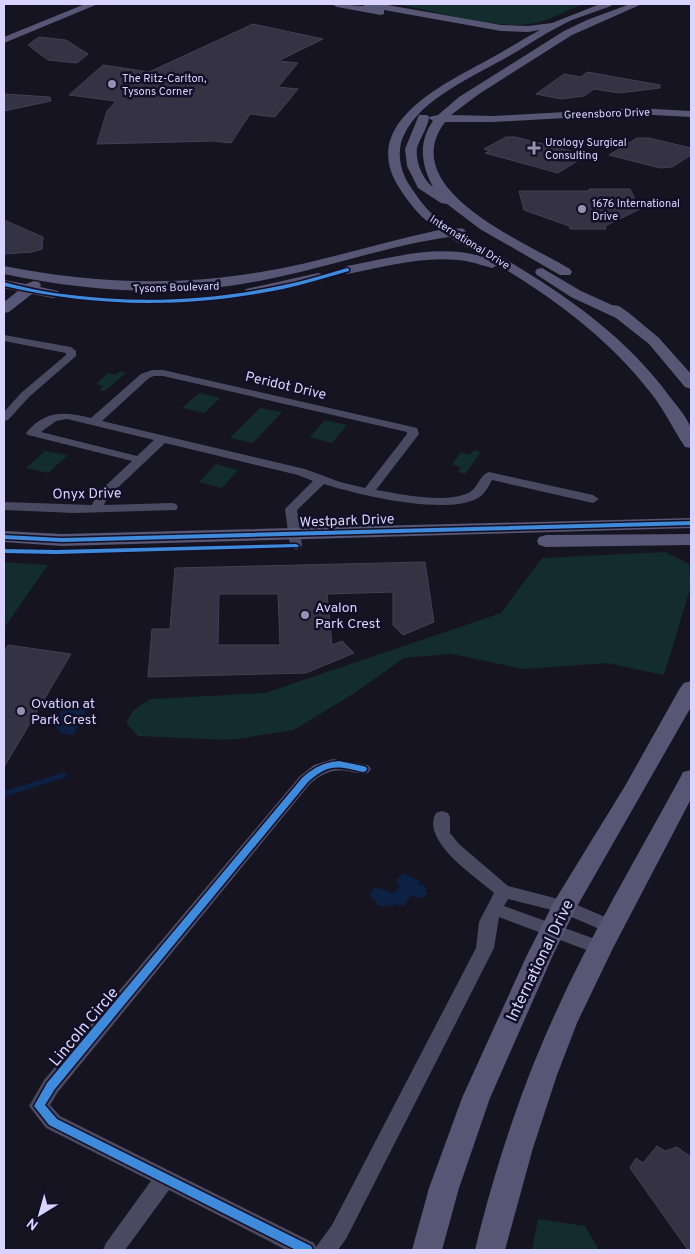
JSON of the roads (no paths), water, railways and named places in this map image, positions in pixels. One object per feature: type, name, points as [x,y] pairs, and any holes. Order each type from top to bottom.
[{"type":"main road","points":[[4,31],[74,4]]},
{"type":"main road","points":[[4,40],[93,4]]},
{"type":"main road","points":[[337,4],[499,34],[510,43],[488,73],[443,102],[441,115]]},
{"type":"main road","points":[[367,4],[501,28],[535,28],[570,18]]},
{"type":"main road","name":"International Drive","points":[[608,4],[570,18],[432,96],[398,134],[394,155],[395,165],[416,205],[458,235],[530,279],[589,323],[638,366],[670,404],[691,443]]},
{"type":"main road","name":"International Drive","points":[[637,4],[596,19],[572,31],[441,115],[431,136],[428,156],[436,180],[454,203],[497,232],[580,282],[654,341],[691,384]]},
{"type":"main road","points":[[464,100],[473,110],[497,116]]},
{"type":"main road","name":"Greensboro Drive","points":[[441,115],[522,117],[635,111],[691,114]]},
{"type":"main road","points":[[416,115],[422,125],[412,150],[413,166],[422,185],[454,203]]},
{"type":"main road","name":"Greensboro Drive","points":[[416,115],[522,117]]},
{"type":"main road","points":[[373,250],[403,239],[419,227],[421,220],[416,205]]},
{"type":"main road","name":"Tysons Boulevard","points":[[4,270],[42,279],[94,286],[185,288],[254,279],[373,250],[458,235],[497,232]]},
{"type":"main road","name":"Tysons Boulevard","points":[[4,284],[28,290],[70,296],[120,300],[208,298],[285,286],[347,270],[458,235]]},
{"type":"main road","points":[[477,235],[500,246],[576,294],[624,316]]},
{"type":"main road","points":[[347,270],[414,258],[459,256],[487,262],[552,295]]},
{"type":"main road","points":[[4,309],[42,279]]},
{"type":"main road","name":"Westpark Drive","points":[[4,551],[65,552],[691,523]]},
{"type":"main road","name":"Westpark Drive","points":[[4,537],[62,540],[691,539]]},
{"type":"main road","name":"International Drive","points":[[428,1250],[444,1188],[476,1098],[521,995],[558,919],[691,688]]},
{"type":"main road","points":[[490,1250],[514,1164],[543,1075],[564,1023],[605,937],[691,778]]},
{"type":"street","points":[[4,338],[42,346],[45,350],[71,356],[25,395],[4,418]]},
{"type":"street","name":"Peridot Drive","points":[[94,422],[145,376],[152,373],[163,373],[413,430],[413,434],[368,492]]},
{"type":"street","points":[[140,460],[32,433],[54,417],[67,416],[301,472],[321,480],[368,492],[415,499],[459,499],[475,495],[489,476],[593,499]]},
{"type":"street","points":[[97,507],[101,497],[162,439]]},
{"type":"street","points":[[295,540],[291,509],[321,480]]},
{"type":"street","name":"Onyx Drive","points":[[4,506],[46,509],[172,507]]},
{"type":"street","name":"Lincoln Circle","points":[[307,1250],[53,1122],[39,1106],[50,1086],[305,780],[317,768],[338,763],[363,770]]},
{"type":"street","points":[[442,817],[442,834],[453,848],[503,891],[558,919],[605,937]]},
{"type":"street","points":[[325,1250],[339,1232],[485,948],[488,922],[503,891]]},
{"type":"street","points":[[495,909],[558,919],[605,937]]},
{"type":"street","points":[[113,1250],[165,1179]]},
{"type":"water","points":[[76,701],[90,704],[73,735],[59,733],[60,730],[57,729],[56,724],[58,715]]},
{"type":"water","points":[[402,873],[420,881],[418,884],[425,886],[427,894],[422,898],[411,896],[404,906],[395,904],[392,907],[386,905],[384,907],[376,904],[377,902],[370,895],[374,887],[394,893],[400,885],[396,882]]},
{"type":"waterway","points":[[4,794],[64,775]]},
{"type":"place","name":"The Ritz-Carlton, Tysons Corner","points":[[112,84]]},
{"type":"place","name":"Urology Surgical Consulting","points":[[534,148]]},
{"type":"place","name":"1676 International Drive","points":[[582,209]]},
{"type":"place","name":"Avalon Park Crest","points":[[305,615]]},
{"type":"place","name":"Ovation at Park Crest","points":[[21,711]]}]
